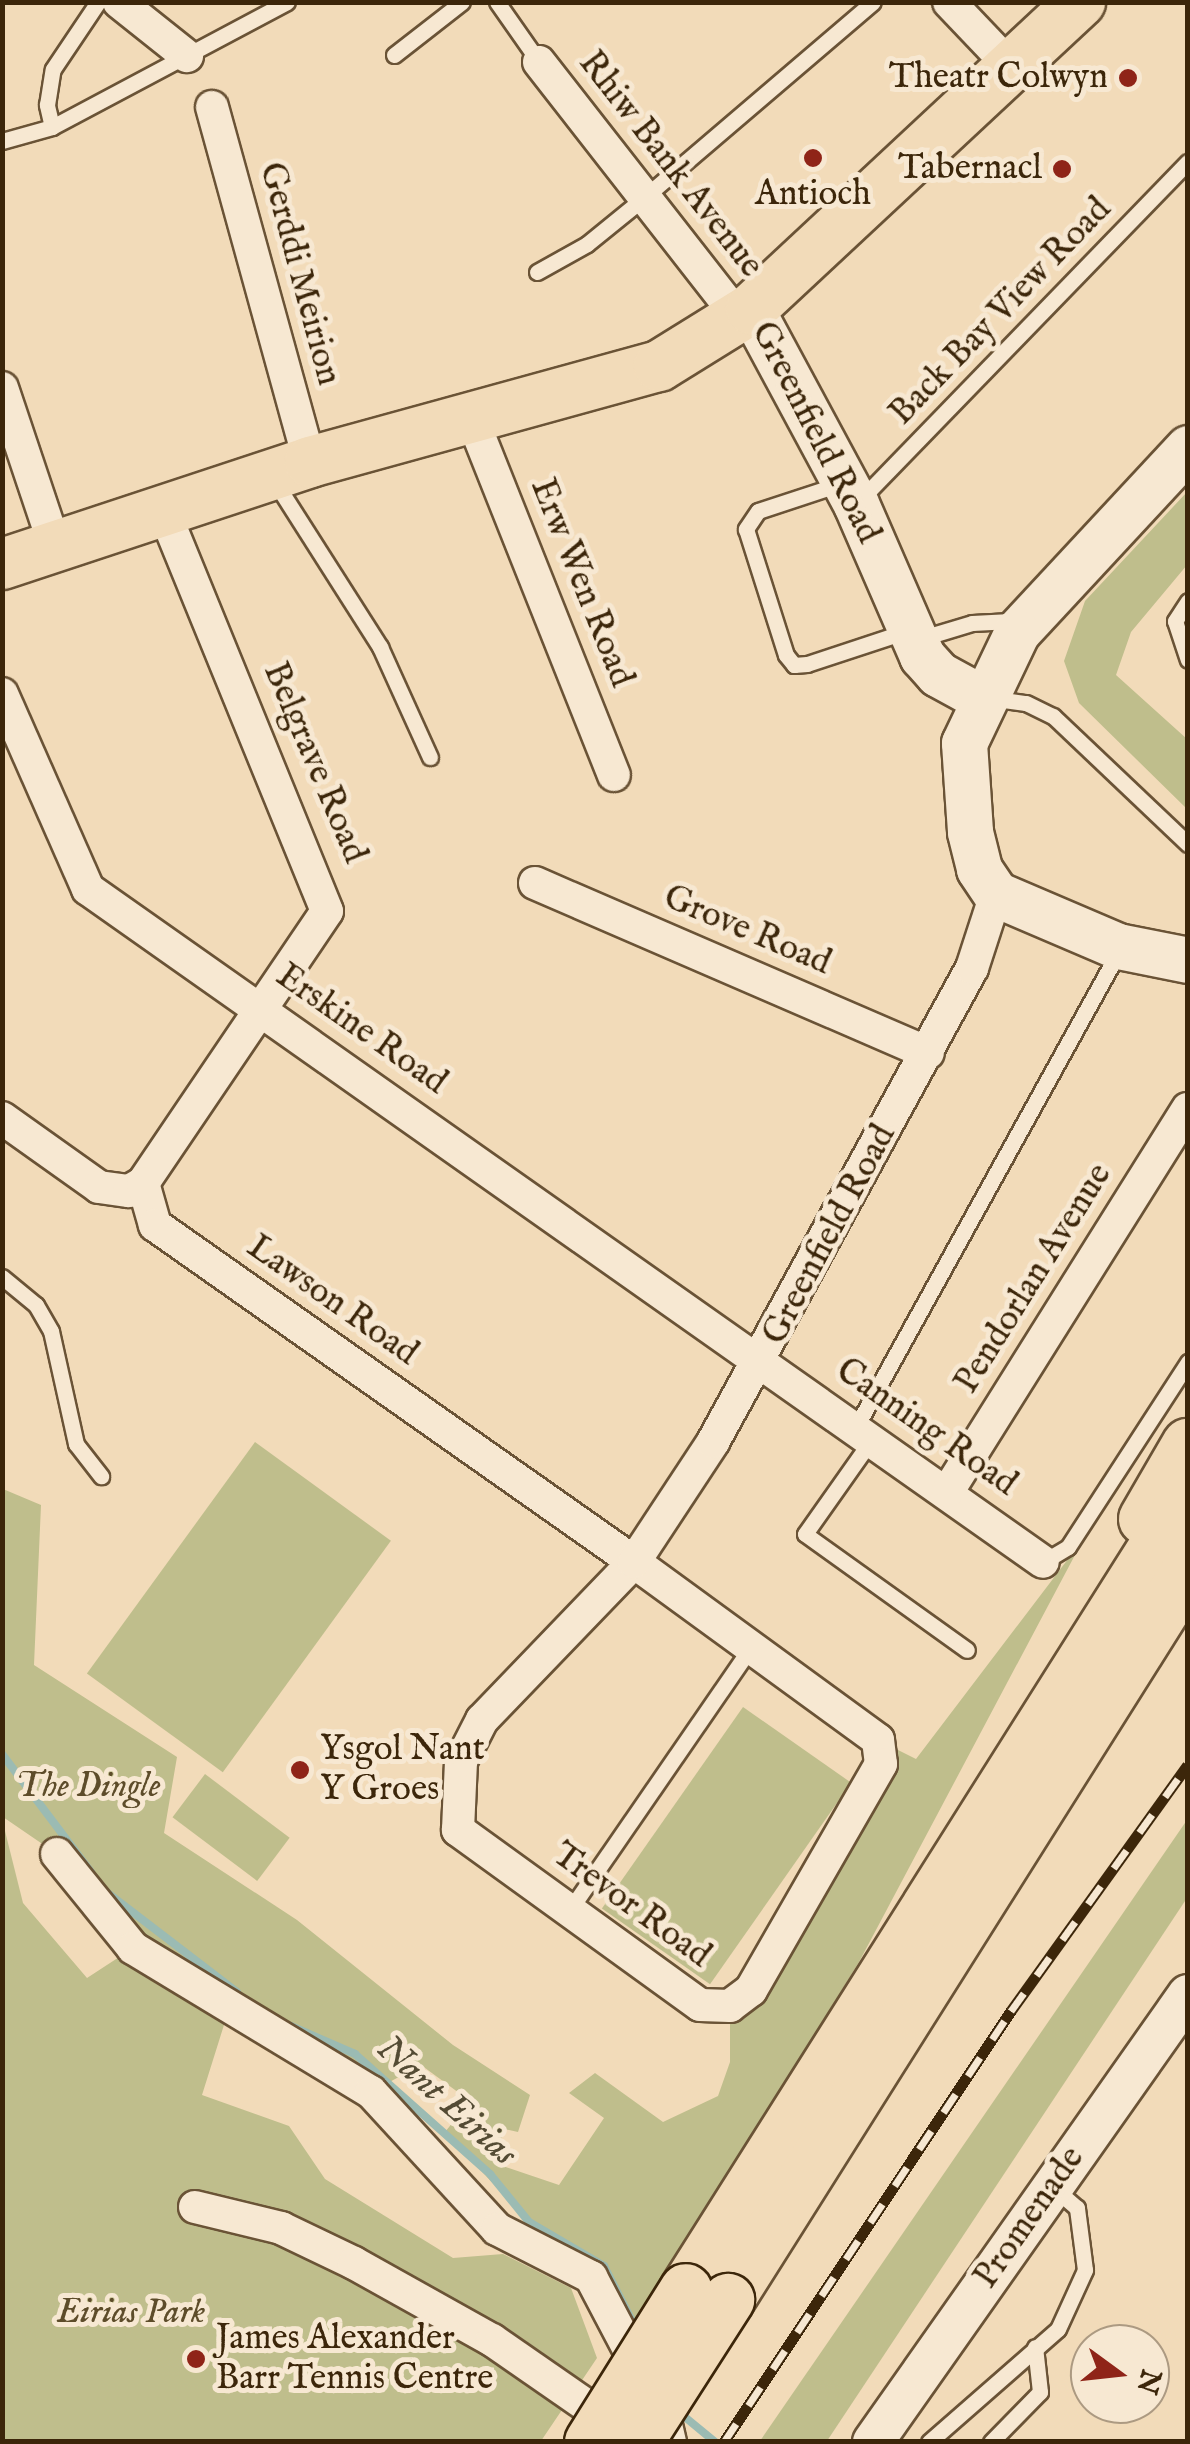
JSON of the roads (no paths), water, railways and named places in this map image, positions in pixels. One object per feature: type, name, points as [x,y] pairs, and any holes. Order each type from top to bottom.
[{"type":"highway","points":[[638,2442],[707,2295],[824,2068],[1188,1445]]},
{"type":"highway","points":[[824,2068],[1188,1495]]},
{"type":"highway","points":[[591,2442],[707,2295],[978,1902],[1188,1571]]},
{"type":"highway","points":[[978,1902],[1188,1629]]},
{"type":"main road","points":[[2,564],[290,468],[473,421],[659,366],[745,314],[1008,64],[1080,2]]},
{"type":"main road","name":"Greenfield Road","points":[[745,314],[850,493],[913,635],[938,674],[980,697]]},
{"type":"main road","points":[[1188,448],[1017,632],[980,697],[964,744],[964,796],[978,869],[996,894],[1118,946],[1188,960]]},
{"type":"street","points":[[119,2],[187,56]]},
{"type":"street","points":[[949,2],[1008,64]]},
{"type":"street","name":"Rhiw Bank Avenue","points":[[539,62],[645,197],[745,314]]},
{"type":"street","name":"Gerddi Meirion","points":[[212,107],[290,468]]},
{"type":"street","points":[[2,388],[54,546]]},
{"type":"street","name":"Erw Wen Road","points":[[473,421],[614,774]]},
{"type":"street","name":"Belgrave Road","points":[[143,1183],[326,918],[327,898],[163,510]]},
{"type":"street","name":"Erskine Road","points":[[2,694],[88,889],[762,1361]]},
{"type":"street","name":"Grove Road","points":[[535,884],[928,1052]]},
{"type":"street","name":"Greenfield Road","points":[[634,1562],[762,1361],[972,968],[996,894]]},
{"type":"street","name":"Pendorlan Avenue","points":[[948,1491],[1188,1109]]},
{"type":"street","points":[[2,1118],[99,1186],[129,1191],[143,1183]]},
{"type":"street","name":"Lawson Road","points":[[143,1183],[155,1225],[634,1562]]},
{"type":"street","name":"Canning Road","points":[[762,1361],[1043,1562]]},
{"type":"street","name":"Trevor Road","points":[[634,1562],[878,1740],[882,1751],[881,1764],[751,1990],[730,2006],[700,2005],[458,1830],[456,1787],[482,1720],[634,1562]]},
{"type":"street","points":[[57,1854],[134,1948],[370,2092],[497,2229],[591,2277],[664,2416],[670,2442]]},
{"type":"street","name":"Promenade","points":[[873,2442],[1188,1995]]},
{"type":"street","points":[[194,2207],[281,2228],[354,2262],[492,2340],[638,2442]]},
{"type":"lane","points":[[52,128],[47,105],[53,69],[98,2]]},
{"type":"lane","points":[[2,141],[52,128],[287,2]]},
{"type":"lane","points":[[394,55],[462,2]]},
{"type":"lane","points":[[497,2],[539,62]]},
{"type":"lane","points":[[538,272],[587,244],[872,2]]},
{"type":"lane","name":"Back Bay View Road","points":[[850,493],[1188,162]]},
{"type":"lane","points":[[290,468],[430,757]]},
{"type":"lane","points":[[850,493],[758,511],[746,528],[786,655],[794,665],[972,623],[1006,620],[1017,632]]},
{"type":"lane","points":[[1188,601],[1175,621],[1188,660]]},
{"type":"lane","points":[[980,697],[1026,703],[1053,716],[1188,844]]},
{"type":"lane","points":[[967,1650],[805,1534],[864,1433],[1113,962]]},
{"type":"lane","points":[[2,1277],[36,1305],[51,1331],[76,1444],[101,1476]]},
{"type":"lane","points":[[1043,1562],[1068,1546],[1188,1362]]},
{"type":"lane","points":[[570,1911],[751,1647]]},
{"type":"lane","points":[[928,2442],[1058,2329],[1084,2270],[1078,2208],[1052,2186]]},
{"type":"lane","points":[[991,2442],[1040,2392],[1035,2348]]},
{"type":"waterway","name":"Nant Eirias","points":[[2,1754],[91,1872]]},
{"type":"waterway","name":"Nant Eirias","points":[[105,1891],[237,1992]]},
{"type":"waterway","name":"Nant Eirias","points":[[291,2026],[355,2054],[490,2174],[529,2222],[604,2266],[634,2325]]},
{"type":"waterway","points":[[680,2413],[715,2442]]},
{"type":"railway","points":[[724,2442],[1011,2011],[1188,1765]]},
{"type":"place","name":"Theatr Colwyn","points":[[1128,78]]},
{"type":"place","name":"Antioch","points":[[813,158]]},
{"type":"place","name":"Tabernacl","points":[[1062,169]]},
{"type":"place","name":"Ysgol Nant Y Groes","points":[[300,1770]]},
{"type":"place","name":"James Alexander Barr Tennis Centre","points":[[196,2359]]},
{"type":"park label","name":"The Dingle","points":[[88,1787]]},
{"type":"park label","name":"Eirias Park","points":[[131,2313]]}]
